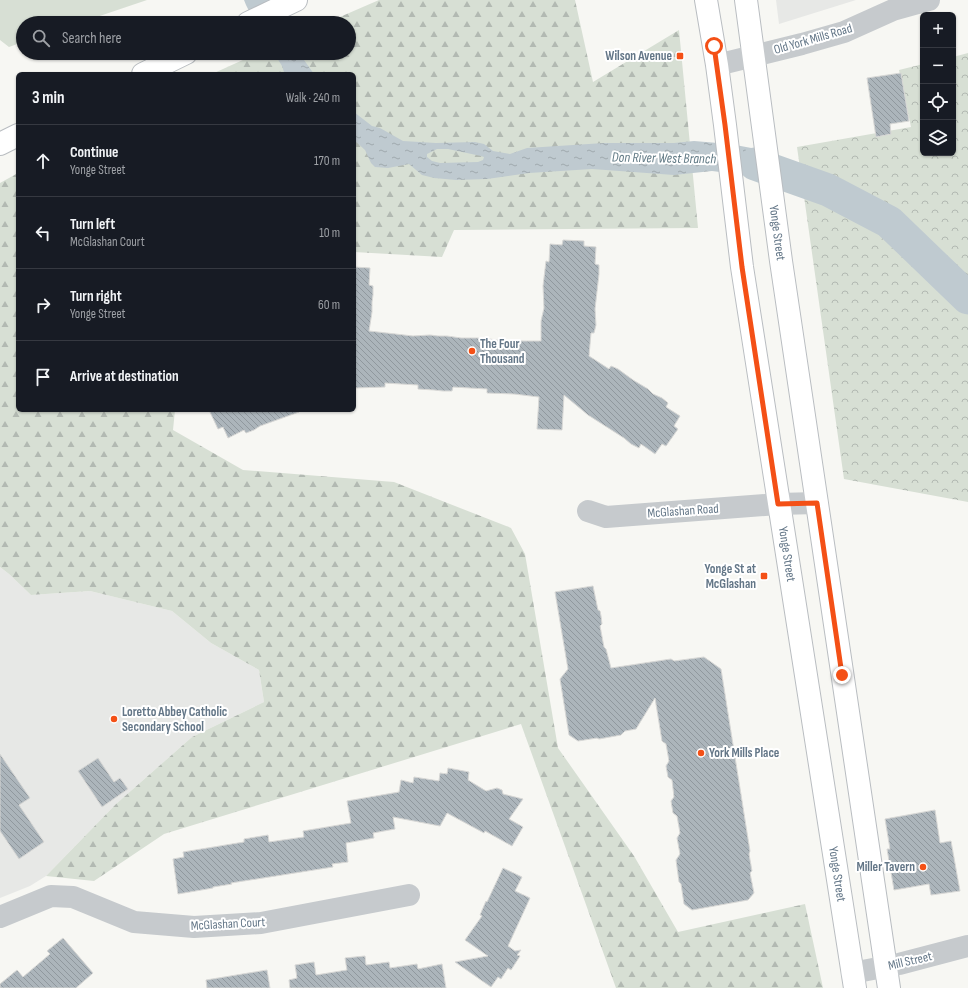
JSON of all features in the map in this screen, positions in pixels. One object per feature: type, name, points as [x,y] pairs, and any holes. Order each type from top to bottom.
[{"type":"main road","points":[[263,16],[296,0]]},
{"type":"main road","name":"Yonge Street","points":[[706,0],[717,64],[742,267],[853,981]]},
{"type":"main road","name":"Yonge Street","points":[[746,0],[781,261],[887,978]]},
{"type":"main road","points":[[146,72],[171,60]]},
{"type":"main road","points":[[0,144],[16,136]]},
{"type":"street","name":"Old York Mills Road","points":[[717,64],[802,44],[844,32],[893,10],[929,0]]},
{"type":"street","points":[[778,504],[817,503]]},
{"type":"street","name":"McGlashan Road","points":[[588,511],[606,517],[778,504]]},
{"type":"street","name":"McGlashan Court","points":[[0,917],[51,896],[73,897],[134,922],[194,927],[261,923],[409,895]]},
{"type":"street","name":"Mill Street","points":[[853,981],[887,978],[899,964],[968,946]]},
{"type":"shaded area","points":[[776,0],[856,0],[779,24]]},
{"type":"shaded area","name":"Loretto Abbey Catholic Secondary School","points":[[0,567],[31,595],[90,591],[172,611],[211,643],[259,670],[264,702],[192,737],[116,804],[46,876],[30,886],[0,898]]},
{"type":"green space","points":[[0,0],[147,0],[100,16],[16,16],[16,44],[9,47],[0,40]]},
{"type":"green space","points":[[379,0],[575,0],[593,82],[679,30],[698,228],[454,230],[442,257],[356,252],[356,72],[216,72],[243,60],[356,60],[356,16],[342,16]]},
{"type":"green space","points":[[968,53],[968,502],[844,479],[797,147],[911,127],[899,70],[920,65],[920,156],[956,156],[956,56]]},
{"type":"green space","points":[[16,174],[16,412],[175,412],[173,430],[243,470],[394,482],[511,528],[525,554],[558,748],[634,856],[678,932],[805,904],[823,988],[616,988],[521,724],[164,834],[94,881],[46,876],[116,804],[192,737],[264,702],[259,670],[211,643],[172,611],[90,591],[31,595],[0,567],[0,183]]},
{"type":"water","points":[[244,0],[274,0],[281,16],[252,16]]},
{"type":"water","points":[[278,60],[304,60],[313,72],[284,72]]},
{"type":"water","points":[[356,114],[372,126],[380,128],[403,141],[436,143],[475,142],[484,144],[493,151],[510,154],[527,148],[604,143],[674,143],[694,141],[730,144],[762,150],[798,179],[762,180],[744,175],[712,171],[674,175],[592,169],[529,173],[487,179],[456,180],[434,178],[422,175],[409,164],[388,168],[375,167],[371,163],[365,150],[356,142]],"holes":[[[437,149],[448,149],[484,157],[483,160],[478,162],[440,163],[432,161],[427,157],[427,154]]]},
{"type":"building","points":[[901,73],[909,121],[890,124],[891,134],[876,137],[867,78]]},
{"type":"building","name":"The Four Thousand","points":[[563,240],[584,241],[584,246],[596,247],[595,264],[599,265],[599,274],[595,309],[596,325],[594,333],[591,333],[589,356],[609,369],[611,366],[618,369],[653,394],[662,398],[668,403],[666,407],[680,416],[674,426],[678,429],[666,446],[662,444],[655,454],[641,444],[639,448],[631,444],[588,415],[564,395],[562,430],[537,429],[539,397],[487,393],[487,389],[453,387],[452,391],[443,391],[418,389],[418,385],[385,383],[385,387],[356,388],[356,267],[370,268],[369,285],[373,286],[373,295],[369,331],[413,336],[430,335],[497,340],[541,341],[541,321],[544,308],[543,286],[546,261],[549,262],[550,244],[562,245]]},
{"type":"building","points":[[210,412],[299,412],[260,426],[246,433],[244,430],[228,438],[223,427],[218,429]]},
{"type":"building","name":"York Mills Place","points":[[593,586],[598,610],[600,611],[601,616],[602,624],[600,626],[604,647],[606,649],[611,668],[671,659],[674,661],[704,657],[721,669],[750,851],[749,854],[752,871],[750,873],[754,893],[748,900],[692,910],[684,904],[676,860],[680,854],[677,838],[680,833],[677,816],[673,813],[671,801],[674,797],[672,780],[668,777],[666,766],[669,761],[666,744],[662,741],[655,698],[636,729],[625,731],[621,735],[578,741],[569,735],[560,679],[568,669],[555,592]]},
{"type":"building","points":[[0,754],[30,798],[19,805],[44,842],[19,859],[0,831]]},
{"type":"building","points":[[98,758],[114,782],[120,778],[128,789],[102,807],[78,771]]},
{"type":"building","points":[[448,768],[469,772],[468,780],[486,791],[497,788],[502,790],[503,794],[523,799],[509,819],[523,827],[512,846],[447,813],[440,826],[393,817],[395,829],[373,833],[374,838],[346,843],[348,862],[332,864],[333,867],[231,883],[232,884],[178,894],[173,859],[184,857],[183,852],[244,842],[244,839],[268,835],[269,842],[304,837],[303,831],[351,823],[347,801],[399,792],[401,780],[413,783],[414,777],[439,781],[440,773],[447,774]]},
{"type":"building","name":"Miller Tavern","points":[[935,810],[940,843],[951,841],[960,891],[931,895],[929,884],[894,890],[887,849],[890,849],[885,819]]},
{"type":"building","points":[[503,868],[522,877],[515,891],[530,898],[508,946],[515,951],[521,950],[517,955],[520,956],[511,970],[508,968],[501,979],[498,977],[491,987],[455,962],[488,956],[465,940],[482,916],[480,915],[486,901],[487,902]]},
{"type":"building","points":[[63,938],[93,973],[76,988],[0,988],[0,984],[17,970],[23,977],[50,954],[47,951]]},
{"type":"building","points":[[365,956],[366,965],[389,962],[390,968],[417,964],[418,969],[442,964],[446,988],[290,988],[289,980],[297,978],[295,965],[314,962],[316,975],[347,970],[345,958]]},
{"type":"building","points":[[267,970],[270,988],[207,988],[206,980]]},
{"type":"waterway","name":"Don River West Branch","points":[[755,164],[828,190],[889,222],[968,298]]},
{"type":"place","name":"Wilson Avenue","points":[[680,56]]},
{"type":"place","name":"The Four Thousand","points":[[472,351]]},
{"type":"place","name":"Yonge St at McGlashan","points":[[764,576]]},
{"type":"place","name":"Loretto Abbey Catholic Secondary School","points":[[114,719]]},
{"type":"place","name":"York Mills Place","points":[[701,753]]},
{"type":"place","name":"Miller Tavern","points":[[923,867]]},
{"type":"route","points":[[714,46],[742,267],[778,504],[817,503],[842,675]]}]
